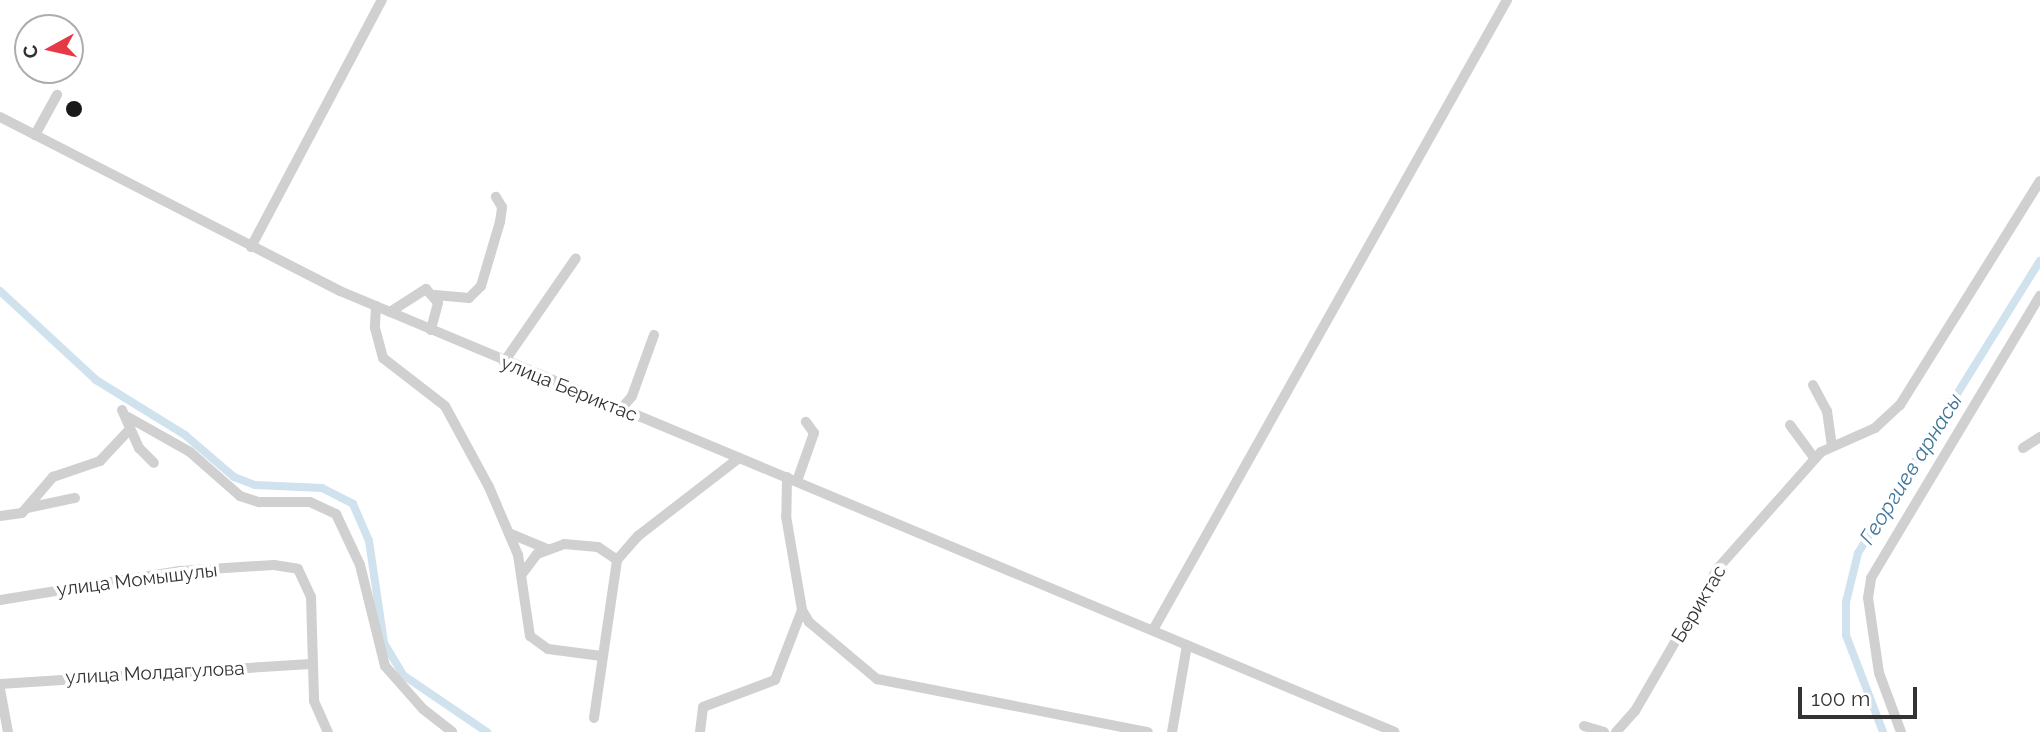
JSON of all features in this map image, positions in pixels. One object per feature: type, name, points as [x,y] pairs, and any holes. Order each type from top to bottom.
[{"type":"street","points":[[251,247],[382,0]]},
{"type":"street","points":[[1153,630],[1507,0]]},
{"type":"street","points":[[36,135],[57,95]]},
{"type":"street","name":"улица Бериктас","points":[[0,117],[251,247],[503,362],[792,479],[1395,732]]},
{"type":"street","name":"Бериктас","points":[[1616,732],[1635,711],[1718,568],[1818,455],[1832,445],[1875,428],[1900,405],[2040,181]]},
{"type":"street","points":[[390,312],[416,291],[468,298],[481,286],[500,222],[502,207],[496,197]]},
{"type":"street","points":[[503,362],[576,258]]},
{"type":"street","points":[[431,330],[435,295]]},
{"type":"street","points":[[1901,732],[1879,673],[1868,598],[1871,578],[2040,296]]},
{"type":"street","points":[[376,306],[375,328],[383,358],[459,424],[509,533],[522,575],[525,622],[539,645],[602,656]]},
{"type":"street","points":[[620,410],[632,396],[654,335]]},
{"type":"street","points":[[1813,385],[1827,411],[1832,445]]},
{"type":"street","points":[[127,419],[154,463]]},
{"type":"street","points":[[27,508],[49,480],[100,461],[127,419]]},
{"type":"street","points":[[127,419],[190,452],[240,496],[259,502],[310,502],[336,514],[360,565],[385,666],[423,709],[452,732]]},
{"type":"street","points":[[806,422],[814,433],[792,479],[786,516],[802,610],[809,622],[886,682],[1116,729],[1148,732]]},
{"type":"street","points":[[1790,425],[1818,455]]},
{"type":"street","points":[[2023,448],[2040,437]]},
{"type":"street","points":[[594,718],[617,560],[638,536],[739,458]]},
{"type":"street","points":[[0,516],[75,498]]},
{"type":"street","points":[[509,533],[547,549],[581,543],[617,560]]},
{"type":"street","points":[[522,575],[547,549]]},
{"type":"street","name":"улица Момышулы","points":[[0,600],[137,576],[274,565],[298,569],[308,584],[310,664]]},
{"type":"street","points":[[700,732],[703,707],[775,680],[802,610]]},
{"type":"street","points":[[1172,732],[1187,645]]},
{"type":"street","points":[[310,664],[316,713],[328,732]]},
{"type":"street","name":"улица Молдагулова","points":[[0,686],[310,664]]},
{"type":"street","points":[[0,686],[8,732]]},
{"type":"street","points":[[1584,726],[1604,732]]},
{"type":"building","points":[[71,101],[77,101],[82,109],[80,115],[71,117],[66,112],[66,106]]},
{"type":"waterway","name":"Георгиев арнасы","points":[[1883,732],[1846,635],[1846,602],[1858,553],[2040,261]]},
{"type":"waterway","points":[[0,291],[96,380],[185,435],[234,477],[255,485],[322,488],[353,504],[369,541],[384,643],[403,675],[487,732]]}]
